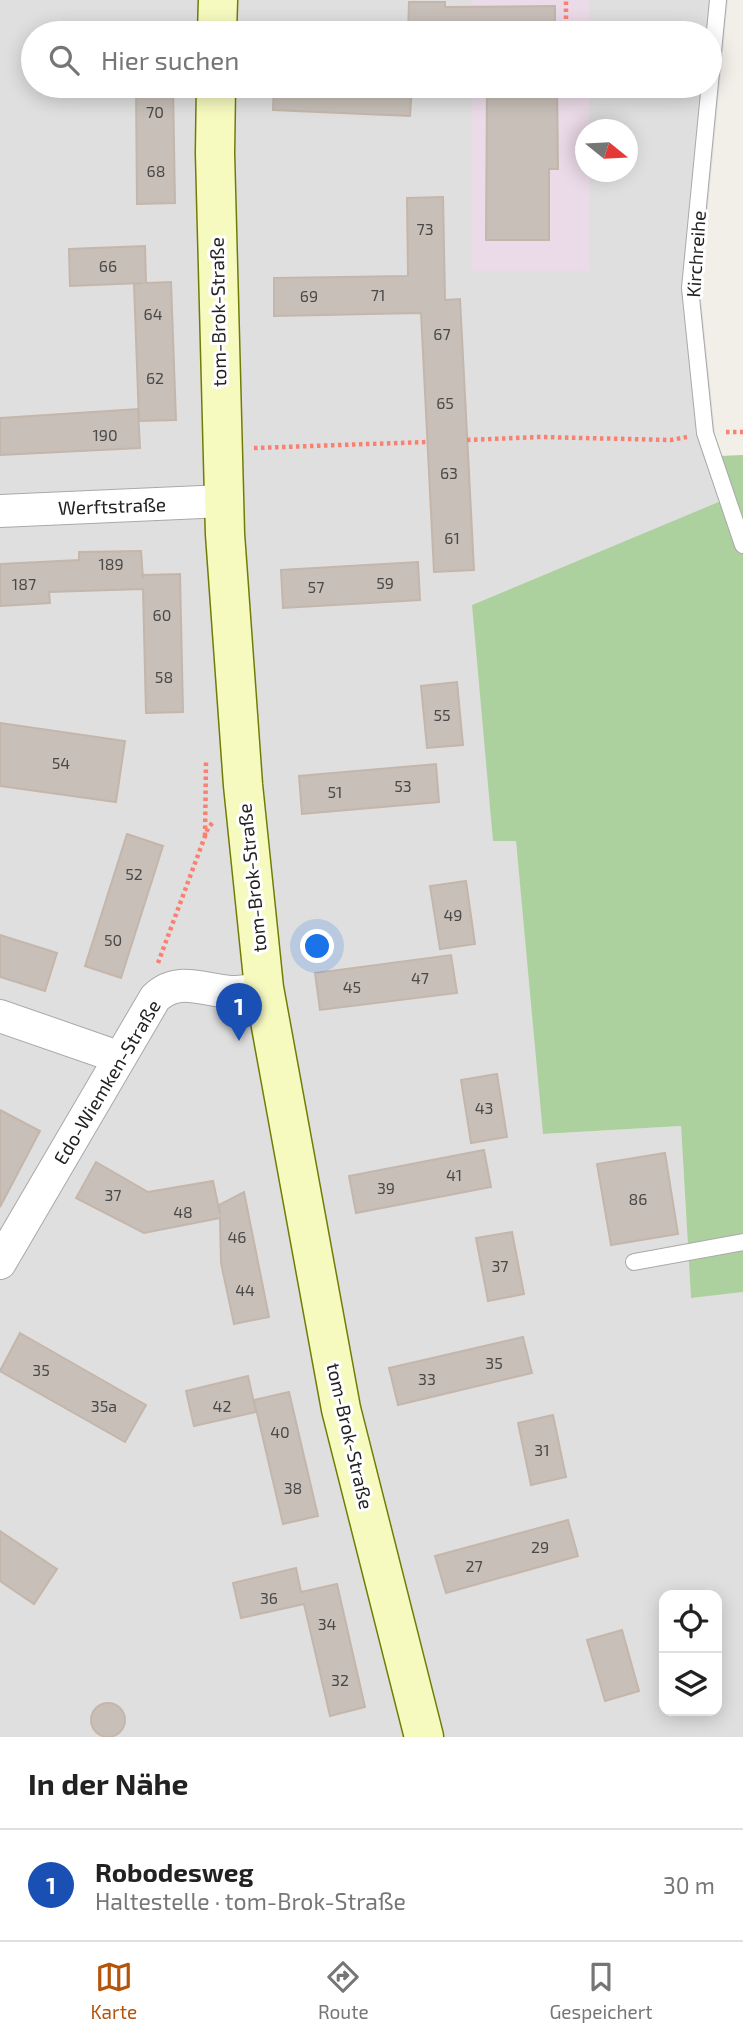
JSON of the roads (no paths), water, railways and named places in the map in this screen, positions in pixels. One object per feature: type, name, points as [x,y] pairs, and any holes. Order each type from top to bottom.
[{"type":"street","points":[[217,21],[218,0]]},
{"type":"street","name":"tom-Brok-Straße","points":[[216,98],[221,449],[248,900],[341,1409],[425,1737]]},
{"type":"street","name":"Werftstraße","points":[[0,511],[224,501]]},
{"type":"street","name":"Edo-Wiemken-Straße","points":[[0,1263],[118,1057],[155,998],[164,989],[176,985],[232,992],[264,988]]},
{"type":"street","points":[[0,1016],[118,1057]]},
{"type":"lane","name":"Kirchreihe","points":[[716,21],[718,0]]},
{"type":"lane","name":"Kirchreihe","points":[[708,98],[690,288],[705,433],[743,545]]},
{"type":"lane","points":[[634,1262],[743,1242]]},
{"type":"place","name":"Robodesweg","points":[[239,1041]]}]
